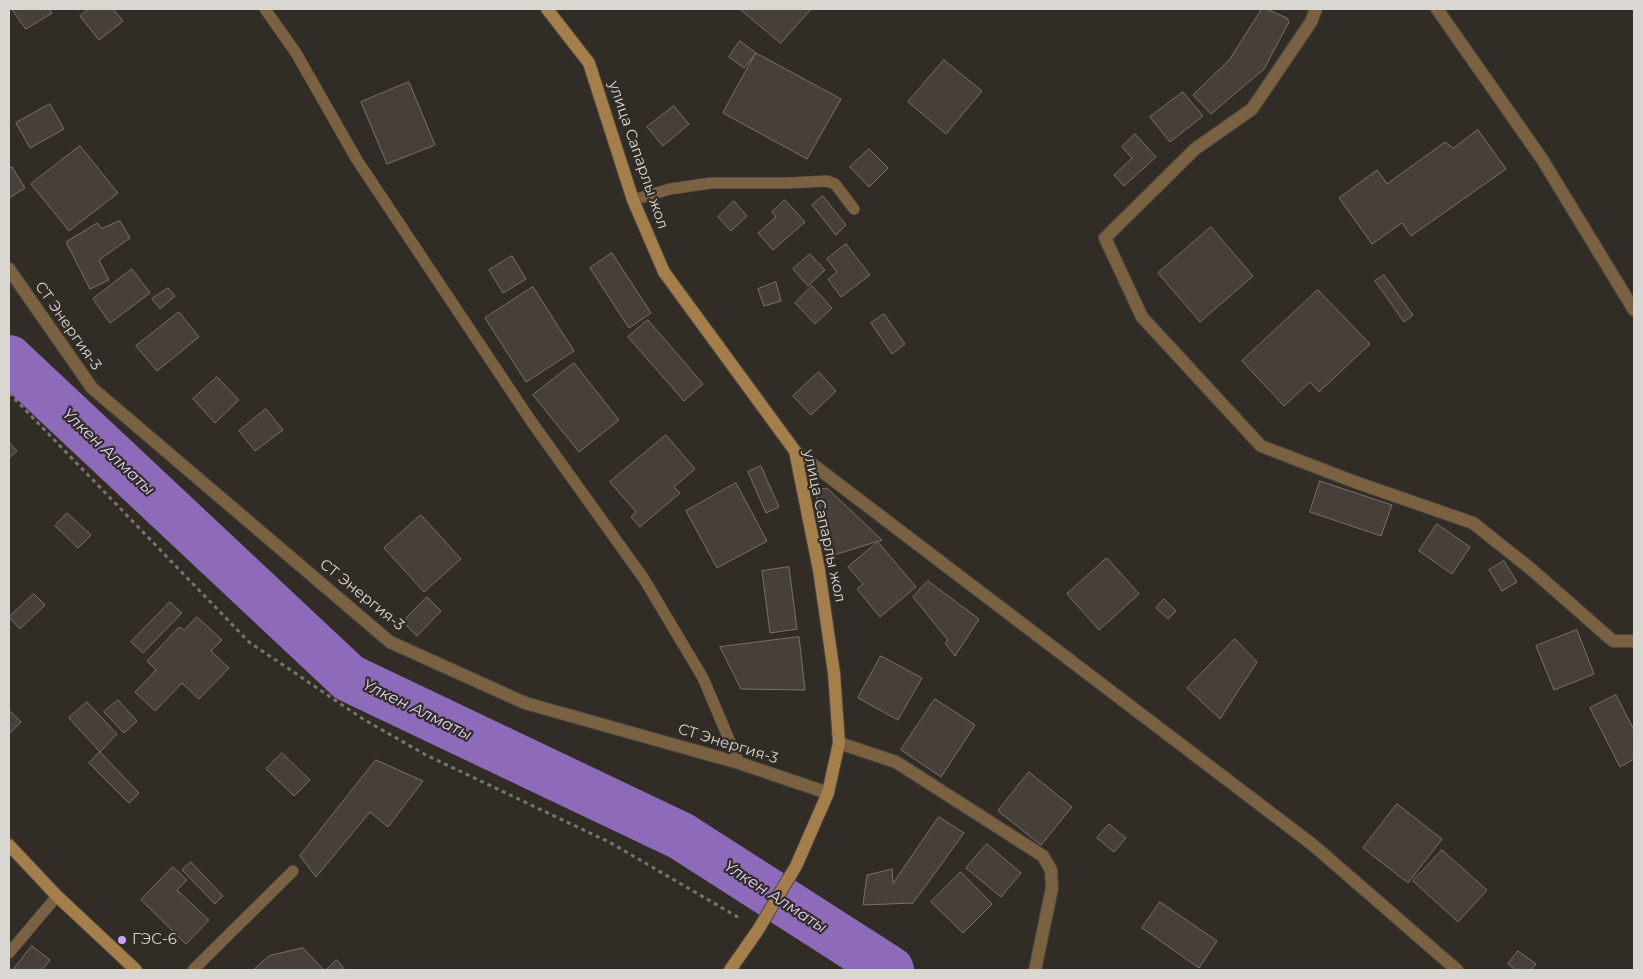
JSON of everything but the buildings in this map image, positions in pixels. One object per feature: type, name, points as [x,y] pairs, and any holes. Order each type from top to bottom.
[{"type":"street","name":"улица Сапарлы жол","points":[[546,9],[589,63],[633,200],[664,272],[795,451],[819,570],[834,673],[839,743],[828,793],[796,866],[758,930],[730,970]]},
{"type":"street","points":[[1316,9],[1311,22],[1252,109],[1195,149],[1105,238],[1142,318],[1262,446],[1355,482],[1473,523],[1531,569],[1613,641],[1634,641]]},
{"type":"street","points":[[1437,9],[1542,159],[1634,310]]},
{"type":"street","name":"СТ Энергия-3","points":[[9,269],[92,388],[390,642],[525,703],[739,763],[828,793]]},
{"type":"street","points":[[795,451],[1313,845],[1457,970]]},
{"type":"street","points":[[839,743],[896,762],[1042,856],[1051,870],[1052,888],[1035,970]]},
{"type":"street","points":[[9,845],[57,896],[136,970]]},
{"type":"lane","points":[[264,9],[296,53],[357,160],[531,421],[644,579],[703,678],[739,763]]},
{"type":"lane","points":[[633,200],[670,189],[711,183],[827,181],[835,184],[854,209]]},
{"type":"lane","points":[[193,970],[293,871]]},
{"type":"lane","points":[[9,953],[57,896]]},
{"type":"path","points":[[9,393],[249,642],[363,719],[418,750],[611,843],[758,930]]},
{"type":"waterway","name":"Үлкен Алматы","points":[[9,359],[349,678],[681,836],[890,970]]},
{"type":"place","name":"ГЭС-6","points":[[122,940]]}]
